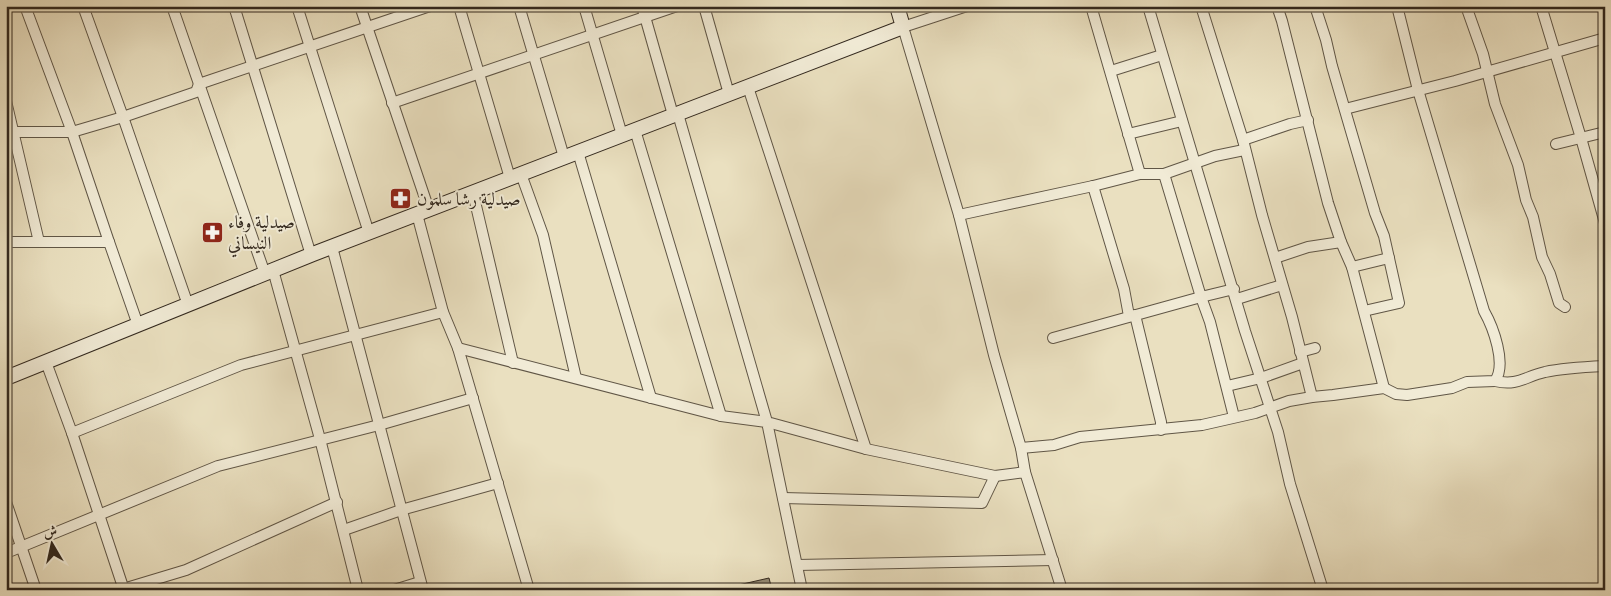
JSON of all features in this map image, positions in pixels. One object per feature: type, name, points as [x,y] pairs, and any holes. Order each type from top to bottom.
[{"type":"street","points":[[25,6],[72,132],[138,325]]},
{"type":"street","points":[[83,6],[124,117],[188,305]]},
{"type":"street","points":[[172,6],[296,350],[337,502],[358,590]]},
{"type":"street","points":[[234,6],[311,255]]},
{"type":"street","points":[[297,6],[370,232]]},
{"type":"street","points":[[360,6],[392,103],[423,212],[443,312],[458,348],[529,590]]},
{"type":"street","points":[[199,84],[366,28],[411,9],[430,6]]},
{"type":"street","points":[[459,6],[479,74],[516,176],[543,235],[576,378]]},
{"type":"street","points":[[519,6],[564,158]]},
{"type":"street","points":[[584,6],[721,416]]},
{"type":"street","points":[[642,6],[767,422],[802,590]]},
{"type":"street","points":[[392,103],[677,6]]},
{"type":"street","points":[[704,6],[729,94]]},
{"type":"street","points":[[897,6],[960,215],[1025,472],[1062,590]]},
{"type":"street","points":[[6,378],[370,232],[903,27],[966,6]]},
{"type":"street","points":[[1091,6],[1140,174]]},
{"type":"street","points":[[1148,6],[1245,331],[1278,432],[1290,484],[1323,590]]},
{"type":"street","points":[[1201,6],[1244,145],[1312,397]]},
{"type":"street","points":[[1277,6],[1328,203],[1341,242],[1352,267],[1384,388]]},
{"type":"street","points":[[1315,6],[1375,213],[1384,236],[1399,302],[1364,311]]},
{"type":"street","points":[[1396,6],[1418,90],[1481,303],[1492,326],[1501,364],[1499,375],[1495,381]]},
{"type":"street","points":[[1466,6],[1483,54],[1495,104],[1518,165],[1542,257],[1550,274],[1559,303],[1565,307]]},
{"type":"street","points":[[1541,6],[1605,223]]},
{"type":"street","points":[[1345,110],[1605,38]]},
{"type":"street","points":[[1111,71],[1162,56]]},
{"type":"street","points":[[10,132],[72,132],[124,117],[196,92],[199,84]]},
{"type":"street","points":[[748,87],[866,448]]},
{"type":"street","points":[[6,101],[10,132],[39,242]]},
{"type":"street","points":[[960,215],[1140,174],[1164,174],[1244,145],[1290,124],[1308,120]]},
{"type":"street","points":[[1128,134],[1182,121]]},
{"type":"street","points":[[1556,144],[1605,132]]},
{"type":"street","points":[[578,152],[650,398]]},
{"type":"street","points":[[1164,174],[1210,322],[1234,417]]},
{"type":"street","points":[[1093,186],[1132,316],[1161,422],[1161,430]]},
{"type":"street","points":[[473,193],[513,362]]},
{"type":"street","points":[[6,242],[109,242]]},
{"type":"street","points":[[1275,258],[1308,247],[1341,242]]},
{"type":"street","points":[[332,247],[421,586],[394,590]]},
{"type":"street","points":[[1352,267],[1389,258]]},
{"type":"street","points":[[1053,338],[1201,297],[1235,294],[1282,285]]},
{"type":"street","points":[[72,433],[241,365],[443,312]]},
{"type":"street","points":[[458,348],[721,416],[767,422],[866,448],[995,476],[1025,472]]},
{"type":"street","points":[[1300,352],[1315,348]]},
{"type":"street","points":[[46,362],[72,433],[124,589],[186,570],[337,502]]},
{"type":"street","points":[[1227,386],[1261,378],[1303,364]]},
{"type":"street","points":[[1020,448],[1054,445],[1080,437],[1202,425],[1256,413],[1289,401],[1312,397],[1384,388],[1396,394],[1407,395],[1452,388],[1467,382],[1495,381],[1507,384],[1544,373],[1574,368],[1605,366]]},
{"type":"street","points":[[6,553],[218,466],[379,425],[472,398]]},
{"type":"street","points":[[783,498],[982,503],[995,476]]},
{"type":"street","points":[[344,530],[401,510],[498,483]]},
{"type":"street","points":[[6,502],[36,590]]},
{"type":"street","points":[[797,565],[1053,560]]},
{"type":"building","points":[[769,578],[772,590],[735,590],[734,586]]},
{"type":"place","name":"صيدلية رشا سلمون","points":[[401,199]]},
{"type":"place","name":"صيدلية وفاء النيساني","points":[[212,232]]}]
